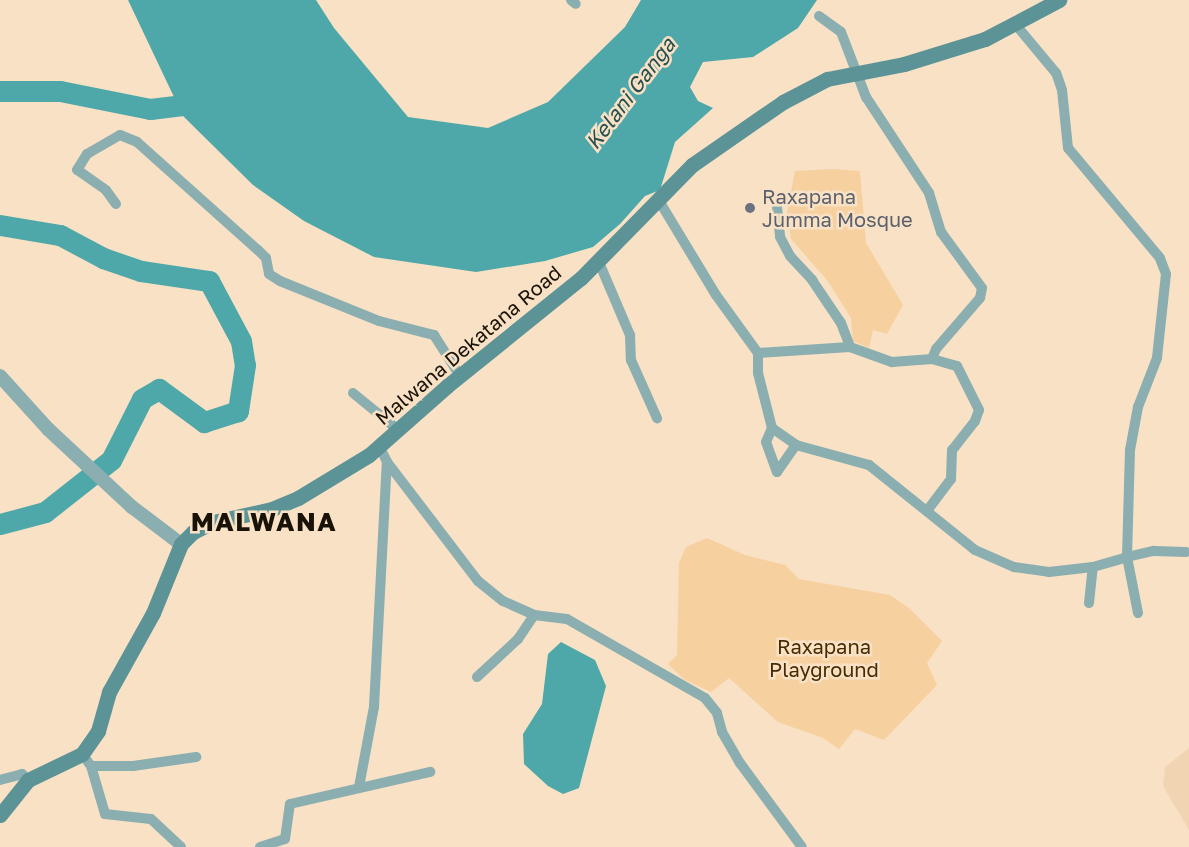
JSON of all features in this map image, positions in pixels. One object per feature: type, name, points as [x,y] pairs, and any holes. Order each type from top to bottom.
[{"type":"main road","name":"Malwana Dekatana Road","points":[[181,544],[213,522],[272,509],[298,498],[379,446],[598,260],[692,165],[783,102],[811,86],[855,72],[948,51],[1016,25],[1059,0]]},
{"type":"main road","points":[[0,815],[28,780],[87,760],[110,692],[153,613],[181,544]]},
{"type":"street","points":[[819,16],[841,32],[855,72],[889,135],[929,193],[941,232],[982,288],[980,298],[936,349],[932,359]]},
{"type":"street","points":[[1016,25],[1056,73],[1062,90],[1068,148],[1099,188],[1112,199],[1160,258],[1166,274],[1157,358],[1138,407],[1130,450],[1131,485],[1127,557],[1138,613]]},
{"type":"street","points":[[116,204],[106,190],[77,170],[87,154],[120,135],[137,142],[258,249],[274,278],[379,321],[434,336],[460,376]]},
{"type":"street","points":[[658,199],[716,295],[758,353],[758,373],[772,428],[766,442],[774,470],[780,471],[796,445]]},
{"type":"street","points":[[777,207],[780,237],[790,256],[812,280],[841,323],[850,347]]},
{"type":"street","points":[[598,260],[630,335],[631,360],[657,418]]},
{"type":"street","points":[[758,353],[850,347],[892,362],[932,359],[957,366],[979,410],[975,421],[952,450],[951,479],[928,509]]},
{"type":"street","points":[[0,376],[48,429],[84,459],[132,507],[181,544]]},
{"type":"street","points":[[353,393],[397,429]]},
{"type":"street","points":[[772,428],[796,445],[869,465],[928,509],[975,550],[1014,567],[1049,572],[1093,567],[1154,551],[1186,552]]},
{"type":"street","points":[[379,446],[387,462],[478,581],[502,601],[534,615],[567,619],[705,698],[717,713],[722,732],[740,764],[802,847]]},
{"type":"street","points":[[359,787],[374,707],[387,462]]},
{"type":"street","points":[[1089,603],[1093,567]]},
{"type":"street","points":[[477,676],[518,639],[534,615]]},
{"type":"street","points":[[181,847],[151,819],[105,814],[87,760],[133,766],[196,757]]},
{"type":"street","points":[[260,847],[285,839],[290,804],[430,772]]},
{"type":"street","points":[[0,780],[22,774],[28,780]]},
{"type":"shaded area","points":[[1189,748],[1189,830],[1163,786],[1165,767]]},
{"type":"green space","points":[[832,169],[860,171],[866,243],[903,305],[887,334],[873,330],[869,348],[853,341],[851,318],[827,280],[791,239],[787,212],[795,171]]},
{"type":"green space","name":"Raxapana Playground","points":[[707,538],[745,555],[785,565],[799,579],[890,595],[909,608],[942,641],[927,663],[937,685],[884,740],[855,729],[839,749],[823,738],[778,722],[729,678],[711,692],[685,680],[668,664],[677,655],[679,563],[686,547]]},
{"type":"water","name":"Kelani Ganga","points":[[128,0],[316,0],[334,28],[408,117],[488,128],[548,102],[625,27],[641,0],[817,0],[798,28],[753,57],[703,62],[690,87],[698,101],[713,108],[675,142],[660,190],[645,196],[620,224],[593,247],[545,261],[476,272],[374,257],[304,221],[253,185],[183,116]]},
{"type":"water","points":[[561,642],[595,660],[606,686],[579,788],[563,794],[548,786],[524,764],[523,734],[542,704],[548,654]]},
{"type":"waterway","points":[[0,91],[60,91],[150,109],[207,102]]},
{"type":"waterway","points":[[0,225],[60,235],[103,258],[141,271],[209,281],[241,341],[245,365],[238,411],[204,422],[159,389],[142,399],[111,460],[45,512],[0,524]]},
{"type":"place","name":"Raxapana Jumma Mosque","points":[[750,208]]},
{"type":"district","name":"MALWANA","points":[[264,522]]}]
